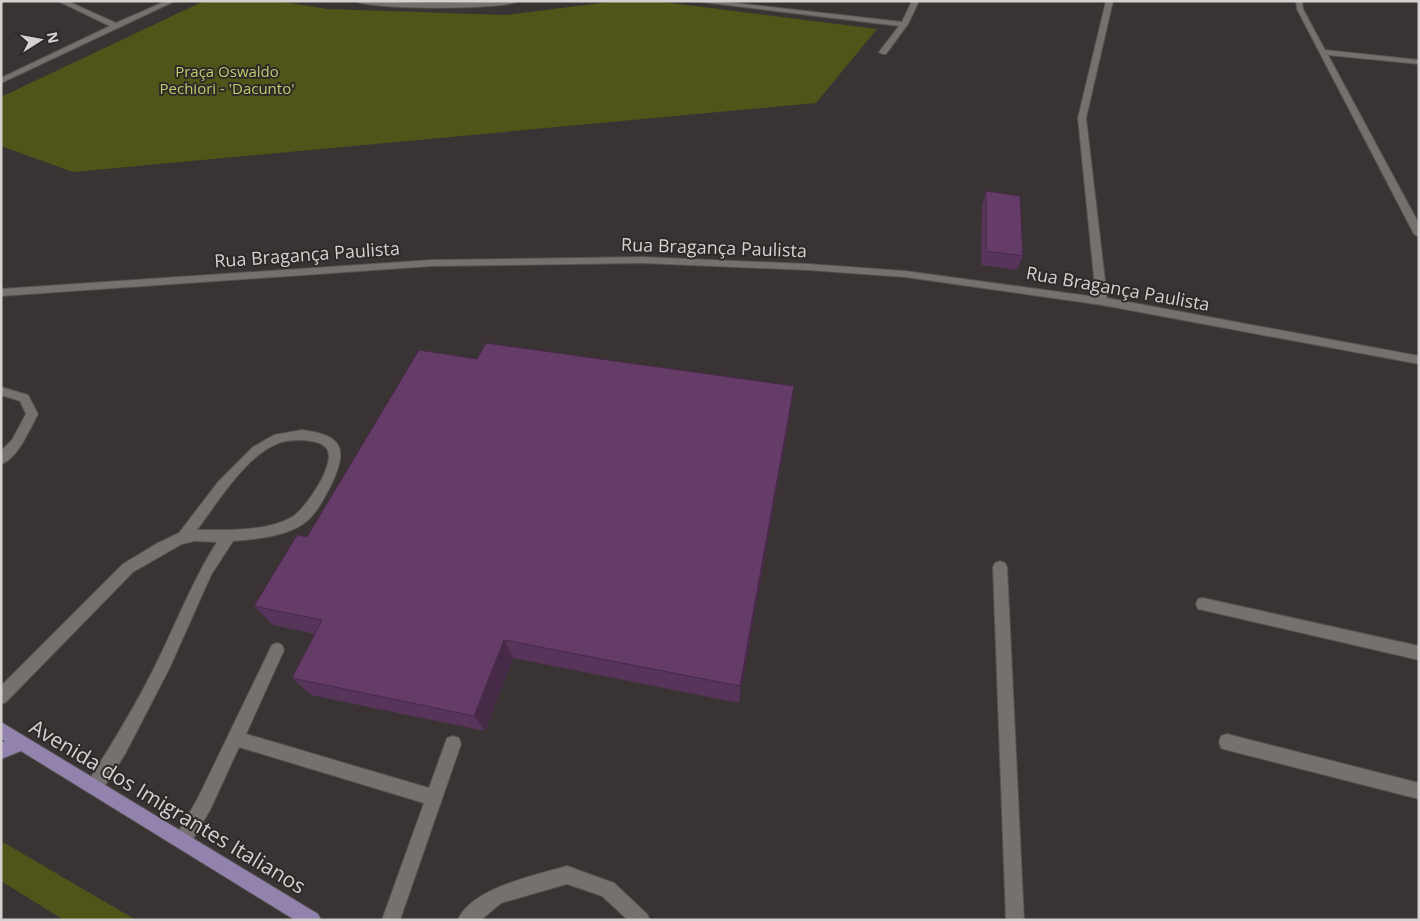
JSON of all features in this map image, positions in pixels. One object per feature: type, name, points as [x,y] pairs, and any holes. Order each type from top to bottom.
[{"type":"main road","name":"Avenida dos Imigrantes Italianos","points":[[1,730],[312,920]]},
{"type":"main road","points":[[1,751],[21,743]]},
{"type":"street","points":[[60,1],[116,26]]},
{"type":"street","points":[[1,81],[172,1]]},
{"type":"street","points":[[358,1],[414,6],[469,6],[516,1]]},
{"type":"street","points":[[696,1],[904,24]]},
{"type":"street","points":[[883,52],[904,24],[916,1]]},
{"type":"street","points":[[1102,301],[1082,118],[1110,1]]},
{"type":"street","points":[[1299,1],[1300,9],[1419,234]]},
{"type":"street","points":[[1323,52],[1419,62]]},
{"type":"street","name":"Rua Bragança Paulista","points":[[1,293],[432,263],[643,260],[905,274],[1102,301],[1419,360]]},
{"type":"street","points":[[1,392],[24,398],[32,414],[16,443],[1,459]]},
{"type":"street","points":[[1,697],[128,568],[148,555],[182,538],[264,531],[298,521],[324,488],[335,464],[336,451],[325,440],[309,435],[288,435],[267,442],[228,480],[182,538]]},
{"type":"street","points":[[95,786],[119,748],[164,664],[206,571],[228,535]]},
{"type":"street","points":[[1000,567],[1015,920]]},
{"type":"street","points":[[1203,604],[1419,653]]},
{"type":"street","points":[[183,840],[204,804],[277,650]]},
{"type":"street","points":[[234,738],[434,798]]},
{"type":"street","points":[[1227,742],[1419,791]]},
{"type":"street","points":[[391,920],[453,744]]},
{"type":"street","points":[[467,920],[496,896],[567,875],[608,889],[641,920]]},
{"type":"green space","name":"Praça Oswaldo Pechiori - 'Dacunto'","points":[[204,1],[278,1],[327,9],[506,15],[617,1],[655,1],[877,29],[816,103],[73,172],[1,146],[1,97]]},
{"type":"green space","points":[[1,841],[136,920],[64,920],[1,881]]},
{"type":"building","points":[[986,191],[1020,196],[1023,256],[986,251]]},
{"type":"building","points":[[486,343],[794,386],[740,686],[504,640],[474,716],[292,678],[322,620],[254,606],[297,535],[307,537],[419,350],[477,359]]}]
